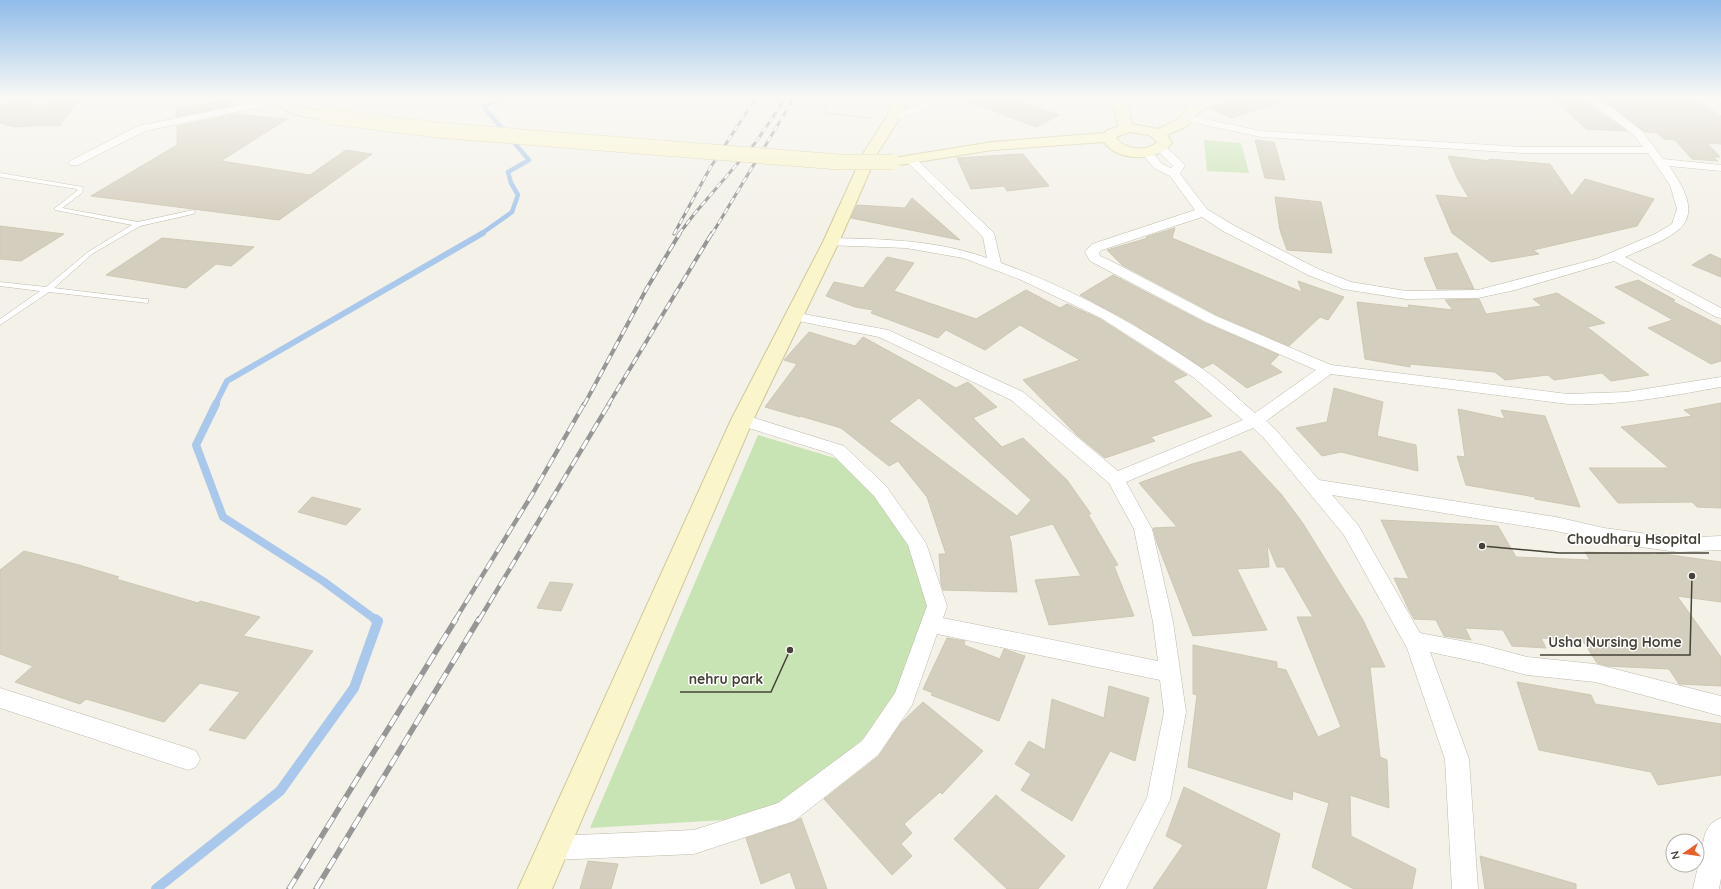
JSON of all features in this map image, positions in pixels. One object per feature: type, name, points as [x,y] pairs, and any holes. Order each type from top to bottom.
[{"type":"main road","points":[[556,139],[839,162],[893,162],[999,146],[1079,139]]},
{"type":"main road","points":[[535,889],[742,420],[831,242],[879,139]]},
{"type":"main road","points":[[1110,139],[1112,144],[1117,147],[1131,151],[1147,152],[1161,148],[1165,143],[1163,139]]},
{"type":"street","points":[[74,163],[120,139]]},
{"type":"street","points":[[1351,139],[1522,150],[1651,150]]},
{"type":"street","points":[[1147,152],[1158,166],[1174,174],[1203,212],[1234,232],[1313,272],[1348,286],[1406,295],[1478,294],[1510,287],[1601,262],[1660,237],[1677,226],[1683,209],[1676,185],[1643,139]]},
{"type":"street","points":[[1161,148],[1179,165],[1174,174]]},
{"type":"street","points":[[911,160],[989,236],[995,265]]},
{"type":"street","points":[[1660,162],[1721,168]]},
{"type":"street","points":[[1203,212],[1097,247],[1092,252],[1095,258],[1211,319],[1328,369],[1568,399],[1596,401],[1628,398],[1721,382]]},
{"type":"street","points":[[831,242],[906,244],[966,255],[1024,276],[1106,315],[1198,374],[1269,433],[1351,530],[1414,640],[1457,759],[1465,889]]},
{"type":"street","points":[[1614,256],[1721,314]]},
{"type":"street","points":[[793,316],[883,333],[1018,396],[1116,479],[1143,529],[1163,622],[1175,712],[1158,800],[1112,889]]},
{"type":"street","points":[[1116,479],[1255,421],[1328,369]]},
{"type":"street","points":[[554,848],[694,842],[785,813],[870,748],[904,698],[937,606],[917,543],[880,491],[838,450],[742,420]]},
{"type":"street","points":[[1314,486],[1556,524],[1604,535],[1678,544],[1721,543]]},
{"type":"street","points":[[930,624],[1170,673]]},
{"type":"street","points":[[1414,640],[1482,654],[1527,666],[1595,673],[1721,706]]},
{"type":"street","points":[[0,698],[188,759]]},
{"type":"street","points":[[1706,889],[1717,834],[1721,830]]},
{"type":"lane","points":[[0,174],[81,188],[82,190],[78,194],[57,209],[138,224]]},
{"type":"lane","points":[[0,323],[48,289],[104,243],[138,224],[193,212]]},
{"type":"lane","points":[[0,284],[145,301]]},
{"type":"green space","points":[[1204,140],[1241,143],[1249,173],[1207,171]]},
{"type":"green space","points":[[758,435],[838,459],[877,498],[912,548],[930,607],[899,693],[874,730],[788,800],[723,820],[590,828]]},
{"type":"building","points":[[177,139],[255,139],[221,161],[310,175],[346,150],[372,154],[279,220],[91,196],[177,145]]},
{"type":"building","points":[[1669,139],[1721,139],[1721,144],[1707,143],[1720,157],[1713,157],[1718,161],[1692,159],[1675,140]]},
{"type":"building","points":[[1255,140],[1274,142],[1285,180],[1265,178]]},
{"type":"building","points":[[1023,154],[1049,186],[1007,191],[1004,186],[971,189],[957,158]]},
{"type":"building","points":[[1448,156],[1490,161],[1489,159],[1550,164],[1572,196],[1585,179],[1654,199],[1637,226],[1533,250],[1539,254],[1491,262],[1452,233],[1436,195],[1469,198],[1457,178]]},
{"type":"building","points":[[1275,197],[1321,202],[1332,253],[1287,250],[1280,230]]},
{"type":"building","points":[[912,198],[960,240],[851,218],[857,205],[905,208]]},
{"type":"building","points":[[0,226],[64,234],[21,261],[0,259]]},
{"type":"building","points":[[1175,228],[1172,238],[1302,292],[1298,281],[1344,297],[1328,320],[1320,317],[1289,346],[1217,315],[1122,265],[1107,250],[1148,238],[1146,237]]},
{"type":"building","points":[[162,238],[254,247],[231,266],[216,264],[186,288],[106,275]]},
{"type":"building","points":[[1457,253],[1474,289],[1437,289],[1424,258]]},
{"type":"building","points":[[1710,254],[1721,259],[1721,277],[1692,265]]},
{"type":"building","points":[[887,257],[914,263],[894,291],[976,319],[1026,290],[1060,308],[1067,304],[1100,319],[1187,375],[1173,381],[1212,416],[1151,437],[1155,441],[1105,458],[1078,436],[1023,380],[1080,360],[1020,325],[985,350],[946,330],[938,338],[871,313],[873,310],[855,307],[826,296],[834,282],[863,288]]},
{"type":"building","points":[[1113,275],[1205,323],[1279,355],[1270,364],[1282,372],[1247,388],[1213,363],[1203,368],[1132,323],[1080,295]]},
{"type":"building","points":[[1638,280],[1675,300],[1672,301],[1721,326],[1721,361],[1711,364],[1648,328],[1673,320],[1615,287]]},
{"type":"building","points":[[1557,293],[1605,323],[1587,327],[1649,375],[1611,381],[1602,373],[1554,380],[1548,375],[1505,380],[1495,372],[1410,364],[1410,367],[1365,359],[1357,302],[1409,308],[1408,305],[1453,310],[1445,300],[1479,299],[1486,314],[1542,306],[1533,299]]},
{"type":"building","points":[[809,332],[855,346],[863,337],[956,388],[968,382],[997,407],[973,418],[1002,447],[1023,438],[1067,480],[1091,514],[1088,514],[1118,565],[1114,566],[1134,616],[1049,625],[1035,580],[1081,576],[1053,524],[1009,536],[1017,592],[943,590],[941,583],[939,554],[946,554],[927,497],[898,461],[889,466],[841,428],[765,407],[797,364],[784,360]],"holes":[[[919,398],[1031,500],[1017,516],[889,421]]]},
{"type":"building","points":[[1334,388],[1383,402],[1377,436],[1416,445],[1418,471],[1341,452],[1322,456],[1296,428],[1327,422]]},
{"type":"building","points":[[1721,403],[1721,508],[1697,507],[1692,502],[1618,503],[1589,468],[1669,468],[1621,427],[1692,416],[1684,410]]},
{"type":"building","points":[[1458,409],[1505,419],[1501,410],[1545,416],[1580,507],[1535,499],[1535,497],[1466,485],[1457,456],[1465,457]]},
{"type":"building","points":[[1241,451],[1281,494],[1302,522],[1363,620],[1385,667],[1370,667],[1380,757],[1387,760],[1389,808],[1350,795],[1351,836],[1416,869],[1412,889],[1354,889],[1312,867],[1329,803],[1293,791],[1292,800],[1188,767],[1197,695],[1193,694],[1193,645],[1277,662],[1277,668],[1286,670],[1318,737],[1341,727],[1297,617],[1313,617],[1284,567],[1277,567],[1267,543],[1269,567],[1237,569],[1267,630],[1193,636],[1157,543],[1153,528],[1177,527],[1139,483],[1192,464]]},
{"type":"building","points":[[312,497],[361,509],[346,525],[298,512]]},
{"type":"building","points":[[1381,520],[1498,526],[1516,557],[1590,560],[1585,552],[1658,555],[1656,553],[1721,562],[1721,602],[1677,596],[1721,657],[1721,686],[1679,684],[1669,669],[1607,666],[1597,663],[1583,641],[1541,638],[1546,648],[1512,646],[1503,630],[1465,628],[1471,640],[1444,636],[1436,620],[1414,619],[1409,610],[1394,578],[1409,579]]},
{"type":"building","points":[[24,551],[79,565],[119,577],[116,579],[198,603],[200,601],[260,617],[243,636],[313,651],[245,739],[209,730],[240,692],[200,683],[164,722],[86,699],[80,704],[15,682],[33,666],[0,654],[0,570]]},
{"type":"building","points":[[550,582],[573,584],[561,611],[537,608]]},
{"type":"building","points":[[947,638],[965,641],[964,645],[1000,659],[1004,649],[1025,656],[999,721],[931,695],[933,693],[923,689]]},
{"type":"building","points":[[1517,682],[1591,695],[1595,704],[1721,724],[1721,775],[1658,785],[1651,772],[1539,750]]},
{"type":"building","points":[[1109,686],[1149,698],[1135,761],[1110,751],[1072,821],[1021,790],[1031,774],[1015,764],[1029,741],[1045,750],[1052,699],[1104,718]]},
{"type":"building","points":[[923,702],[983,751],[942,794],[940,792],[904,824],[912,833],[901,844],[912,856],[892,875],[824,799],[879,756],[901,723]]},
{"type":"building","points":[[1184,787],[1280,834],[1266,889],[1153,889],[1183,845],[1166,836]]},
{"type":"building","points":[[996,795],[1065,856],[1038,889],[1007,889],[954,839]]},
{"type":"building","points":[[801,818],[827,889],[796,889],[790,872],[761,884],[746,838],[794,822]]},
{"type":"building","points":[[1480,856],[1576,884],[1576,889],[1485,889]]},
{"type":"building","points":[[588,861],[618,864],[611,889],[580,889]]},
{"type":"waterway","points":[[481,234],[512,212],[518,195],[511,183],[508,172],[529,160],[512,139]]},
{"type":"waterway","points":[[215,405],[227,381],[483,233]]},
{"type":"waterway","points":[[216,404],[196,445],[223,517],[323,581],[376,620]]},
{"type":"waterway","points":[[156,889],[280,791],[354,688],[378,621],[375,619]]},
{"type":"railway","points":[[674,234],[710,168],[729,139]]},
{"type":"railway","points":[[679,234],[758,139]]},
{"type":"railway","points":[[712,234],[769,139]]},
{"type":"railway","points":[[584,405],[647,288],[680,233]]},
{"type":"railway","points":[[608,405],[712,233]]},
{"type":"railway","points":[[455,620],[533,493],[584,404]]},
{"type":"railway","points":[[479,620],[609,404]]},
{"type":"railway","points":[[289,889],[456,619]]},
{"type":"railway","points":[[316,889],[479,619]]},
{"type":"place","name":"Choudhary Hsopital","points":[[1482,546]]},
{"type":"place","name":"Usha Nursing Home","points":[[1692,576]]},
{"type":"place","name":"nehru park","points":[[790,650]]}]
